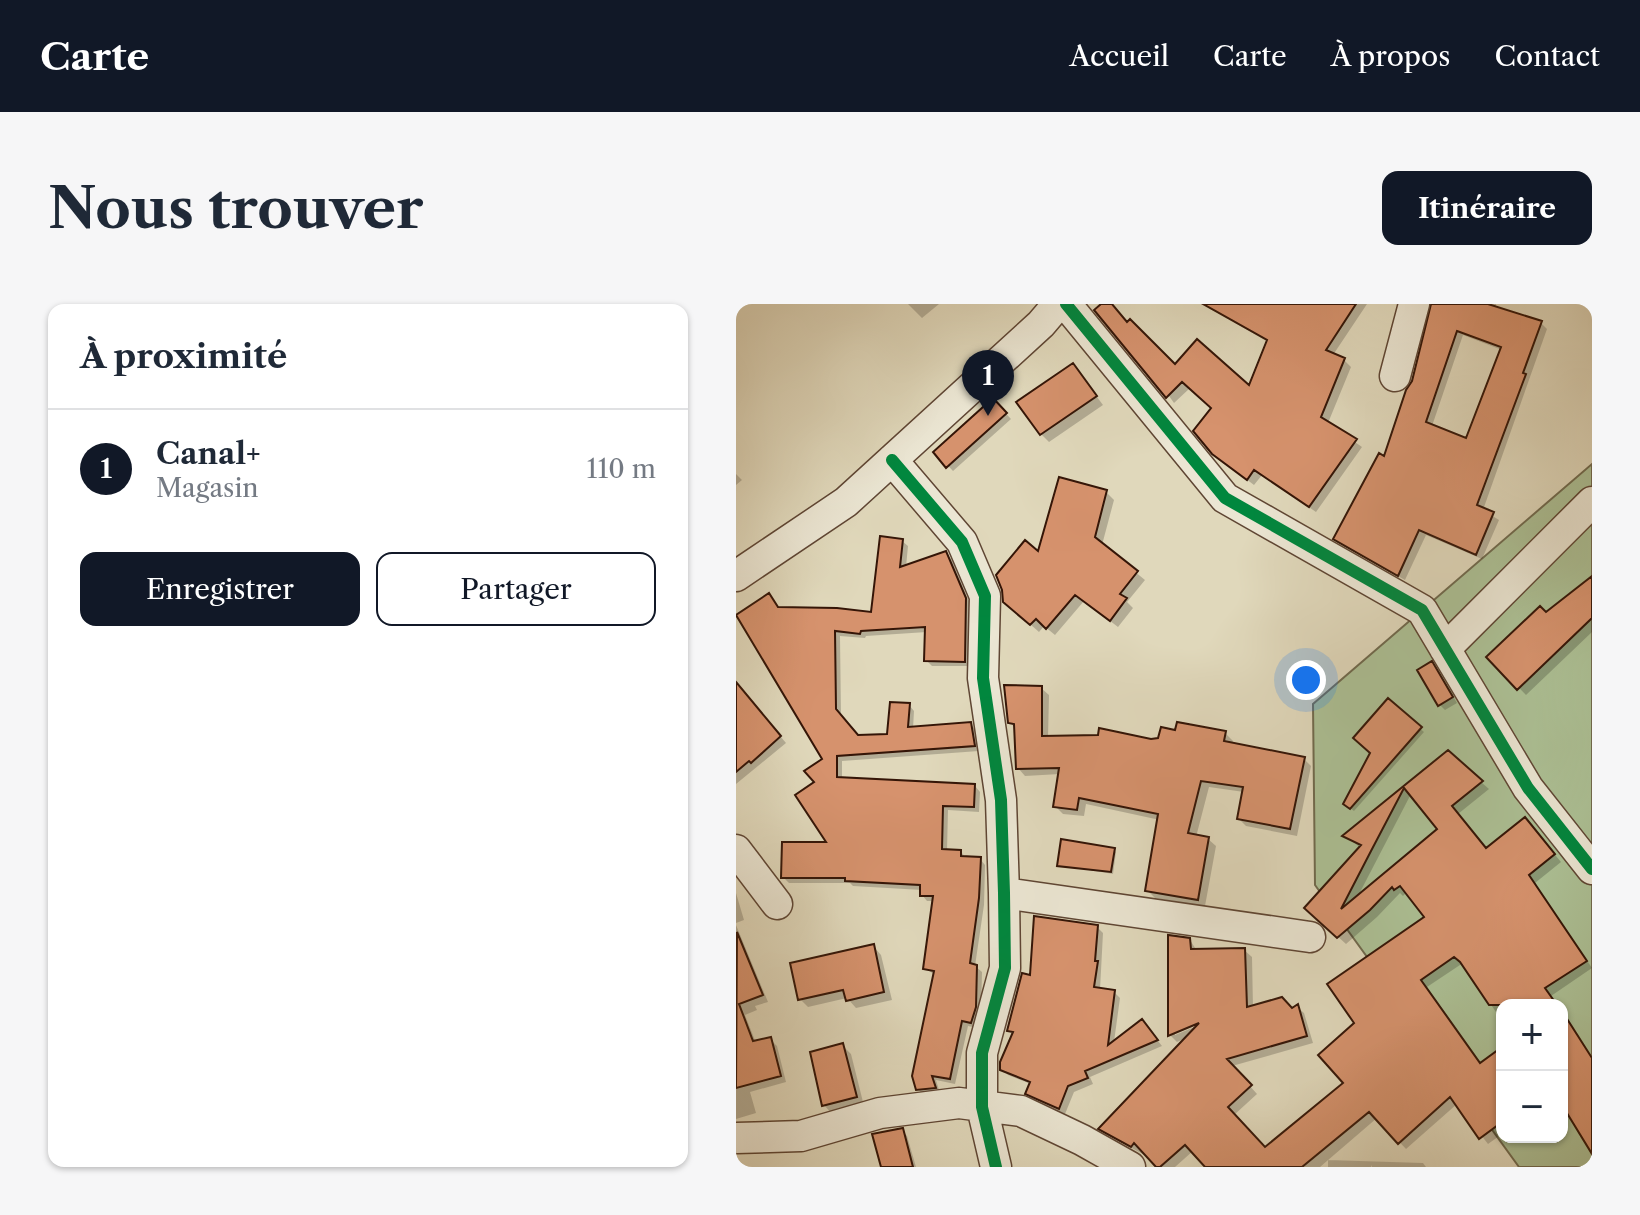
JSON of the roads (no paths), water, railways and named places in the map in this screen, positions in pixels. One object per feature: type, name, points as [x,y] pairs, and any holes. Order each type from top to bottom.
[{"type":"street","points":[[736,576],[846,502],[1041,324],[1058,304]]},
{"type":"street","points":[[1066,304],[1225,498],[1422,610],[1528,788],[1592,869]]},
{"type":"street","points":[[1395,376],[1414,304]]},
{"type":"street","points":[[892,460],[962,542],[985,596],[983,678],[1001,800],[1004,893],[1005,968],[982,1053],[982,1107],[996,1167]]},
{"type":"street","points":[[1445,649],[1592,502]]},
{"type":"street","points":[[736,850],[777,904]]},
{"type":"street","points":[[1004,893],[1310,937]]},
{"type":"street","points":[[736,1138],[801,1136],[880,1113],[959,1103],[1021,1111],[1130,1167]]},
{"type":"place","name":"Canal+","points":[[988,416]]}]
